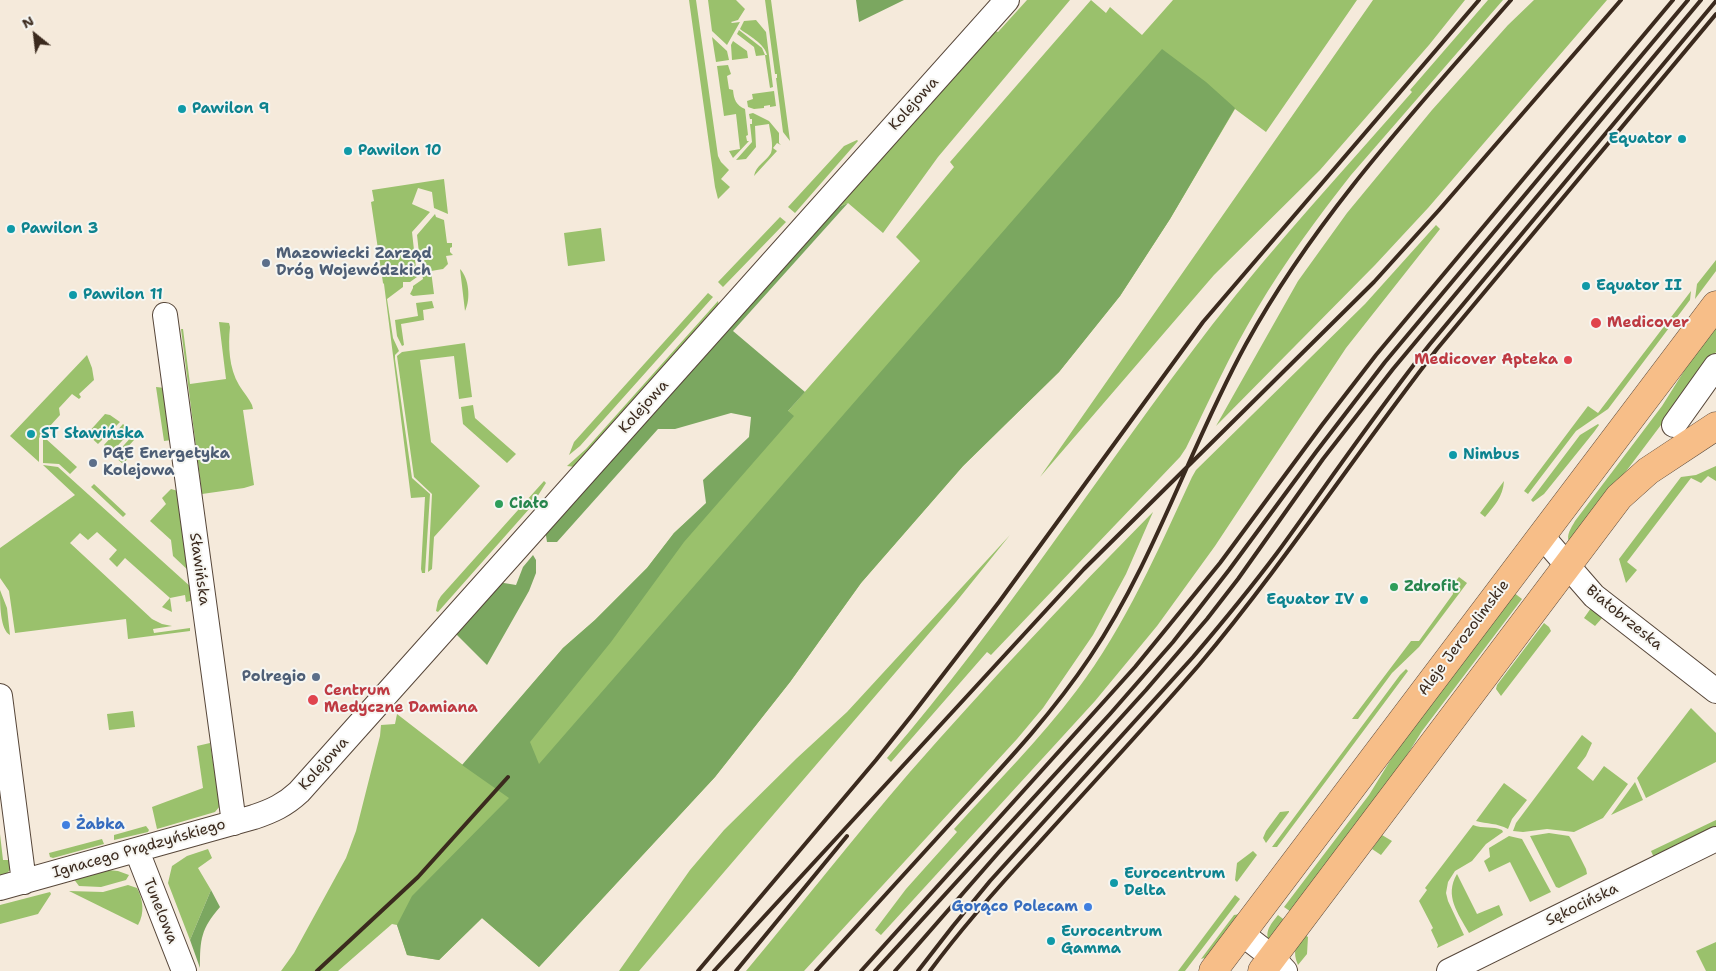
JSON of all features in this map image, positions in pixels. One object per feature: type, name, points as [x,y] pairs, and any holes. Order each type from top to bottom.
[{"type":"main road","name":"Aleje Jerozolimskie","points":[[1213,971],[1716,305]]},
{"type":"main road","points":[[1273,966],[1566,566],[1619,497],[1648,471],[1716,426]]},
{"type":"street","name":"Kolejowa","points":[[277,809],[299,792],[1007,0]]},
{"type":"street","name":"Sławińska","points":[[165,314],[234,823]]},
{"type":"street","points":[[1674,425],[1716,366]]},
{"type":"street","name":"Białobrzeska","points":[[1541,536],[1594,596],[1716,691]]},
{"type":"street","points":[[0,696],[24,882]]},
{"type":"street","name":"Ignacego Prądzyńskiego","points":[[0,888],[137,851],[277,809]]},
{"type":"street","name":"Sękocińska","points":[[1449,971],[1716,840]]},
{"type":"street","name":"Tunelowa","points":[[137,851],[184,971]]},
{"type":"street","points":[[1241,933],[1273,966]]},
{"type":"green space","points":[[689,0],[696,0],[718,156],[729,170],[721,179],[730,187],[718,199],[715,187]]},
{"type":"green space","points":[[708,0],[736,0],[745,9],[738,20],[731,22],[740,22],[727,45],[712,31]]},
{"type":"green space","points":[[765,0],[771,0],[790,141],[783,132],[777,74],[775,74]]},
{"type":"green space","points":[[856,0],[904,0],[859,22]]},
{"type":"green space","points":[[1027,0],[1070,0],[938,157],[883,233],[848,203],[830,211],[993,30],[998,32]]},
{"type":"green space","points":[[1091,0],[1106,13],[1110,7],[1142,35],[1173,0],[1357,0],[1266,132],[1235,109],[1170,219],[1120,296],[1059,372],[963,466],[861,583],[790,682],[715,777],[539,967],[482,918],[439,960],[407,955],[397,925],[392,924],[338,971],[281,971],[294,953],[346,858],[356,831],[380,736],[381,725],[395,724],[397,714],[463,765],[563,648],[595,620],[647,568],[674,533],[707,503],[920,261],[896,237],[954,167],[950,162]]},
{"type":"green space","points":[[1373,0],[1465,0],[1429,45],[1320,170],[1214,275],[1040,477]]},
{"type":"green space","points":[[1488,0],[1503,0],[1351,175],[1290,257],[1247,326],[1180,457],[991,655],[987,652],[891,762],[887,758],[972,653],[1212,325],[1260,265],[1412,92],[1410,90]]},
{"type":"green space","points":[[1534,0],[1607,0],[1428,208],[1375,265],[1216,426],[1298,281],[1347,213],[1432,110],[1508,25]]},
{"type":"green space","points":[[756,20],[766,32],[773,87],[770,88],[766,51],[756,40],[740,29],[744,21]]},
{"type":"green space","points":[[739,30],[762,48],[765,55],[756,56],[754,47],[737,34]]},
{"type":"green space","points":[[712,37],[727,51],[729,60],[716,62]]},
{"type":"green space","points":[[733,41],[747,51],[748,58],[732,60],[731,45]]},
{"type":"green space","points":[[1162,49],[1206,82],[1235,108],[1170,219],[1120,296],[1059,372],[963,466],[861,583],[790,682],[715,777],[539,967],[482,918],[439,960],[407,955],[397,925],[412,896],[509,798],[462,765],[563,648],[595,620],[647,568],[674,533],[706,503],[703,480],[749,437],[751,417],[731,413],[675,429],[658,429],[557,542],[547,542],[545,529],[830,211],[848,203],[733,331],[805,392],[788,411],[794,416],[684,542],[611,642],[530,742],[539,764]]},
{"type":"green space","points":[[728,65],[731,74],[727,76],[729,89],[733,90],[738,104],[745,109],[748,135],[746,136],[747,141],[749,141],[733,158],[729,151],[740,149],[736,114],[724,116],[717,66]]},
{"type":"green space","points":[[774,91],[776,106],[770,107],[770,105],[754,109],[748,107],[747,101],[753,99],[752,94]]},
{"type":"green space","points":[[753,113],[769,121],[779,133],[779,143],[781,145],[777,143],[773,148],[777,151],[754,176],[757,169],[771,153],[772,146],[769,124],[755,126],[756,147],[746,159],[736,160],[752,142],[750,124],[752,124],[752,119],[750,119],[749,114]]},
{"type":"green space","points":[[857,140],[795,213],[788,207],[844,146]]},
{"type":"green space","points":[[444,179],[448,214],[434,208],[432,192],[418,188],[412,204],[430,212],[412,232],[417,277],[410,282],[403,282],[403,287],[387,299],[393,338],[399,351],[395,355],[395,359],[412,478],[430,494],[425,573],[422,573],[425,497],[411,498],[384,284],[371,202],[374,201],[372,190]]},
{"type":"green space","points":[[435,214],[436,217],[444,220],[447,243],[452,243],[450,252],[453,255],[446,256],[448,264],[443,269],[431,271],[434,294],[413,296],[410,294],[413,286],[423,279],[421,268],[424,264],[425,253],[419,253],[417,235]]},
{"type":"green space","points":[[780,217],[786,222],[723,287],[718,282]]},
{"type":"green space","points":[[1436,225],[1440,229],[1346,348],[1215,546],[1157,626],[1095,701],[881,935],[875,930],[906,889],[957,832],[954,829],[1048,726],[1095,665],[1111,640],[1140,586],[1196,470],[1365,304]]},
{"type":"green space","points":[[601,228],[605,261],[568,266],[564,233]]},
{"type":"green space","points":[[1716,260],[1716,271],[1695,299],[1697,284]]},
{"type":"green space","points":[[460,269],[468,289],[468,301],[465,311]]},
{"type":"green space","points":[[1691,291],[1690,300],[1608,409],[1576,431],[1528,494],[1524,491],[1588,406],[1598,413]]},
{"type":"green space","points":[[708,293],[713,297],[580,446],[569,455],[574,442]]},
{"type":"green space","points":[[432,301],[434,308],[423,310],[424,320],[401,324],[404,345],[402,346],[397,336],[395,320],[418,316],[416,303]]},
{"type":"green space","points":[[718,301],[719,306],[575,467],[567,466],[586,449]]},
{"type":"green space","points":[[219,322],[229,323],[231,364],[239,385],[251,402],[253,409],[243,410],[254,485],[202,494],[181,329],[183,329],[190,384],[226,379]]},
{"type":"green space","points":[[1716,326],[1716,352],[1572,543],[1569,542],[1569,534],[1575,521],[1662,406],[1691,360]]},
{"type":"green space","points":[[465,343],[472,397],[459,399],[454,356],[420,360],[431,442],[480,486],[434,537],[432,569],[428,572],[432,494],[414,477],[397,356],[402,352]]},
{"type":"green space","points":[[87,355],[94,380],[79,394],[81,397],[79,399],[72,394],[59,408],[60,415],[39,438],[39,462],[10,436]]},
{"type":"green space","points":[[156,387],[165,388],[172,440],[164,441]]},
{"type":"green space","points":[[473,405],[475,418],[516,454],[507,463],[463,424],[461,407]]},
{"type":"green space","points":[[105,414],[120,422],[98,444],[87,434]]},
{"type":"green space","points":[[123,424],[131,431],[111,453],[104,445]]},
{"type":"green space","points":[[1598,424],[1594,432],[1544,494],[1533,502],[1531,500],[1580,435]]},
{"type":"green space","points":[[133,435],[134,440],[124,451],[130,456],[123,464],[115,457],[116,454]]},
{"type":"green space","points":[[45,438],[77,467],[70,474],[59,464],[43,463],[43,440]]},
{"type":"green space","points":[[43,465],[58,467],[192,588],[194,600],[186,602],[185,595],[170,598],[125,558],[117,567],[109,559],[117,550],[97,532],[88,540],[80,533],[70,543],[152,619],[172,626],[153,629],[154,633],[190,628],[190,631],[128,639],[126,619],[15,633],[9,591],[0,578],[0,548],[75,495]]},
{"type":"green space","points":[[1716,466],[1716,481],[1708,476],[1701,483],[1691,478],[1627,562],[1637,570],[1626,583],[1619,559],[1681,477],[1696,475]]},
{"type":"green space","points":[[544,481],[546,483],[530,508],[438,612],[436,611],[441,596]]},
{"type":"green space","points":[[1504,481],[1500,497],[1485,517],[1480,513]]},
{"type":"green space","points":[[94,484],[126,514],[123,517],[91,487]]},
{"type":"green space","points":[[171,489],[178,491],[190,572],[173,556],[171,540],[150,521],[166,504],[162,498]]},
{"type":"green space","points":[[1153,512],[1126,574],[1093,635],[1043,708],[1017,739],[804,971],[746,971],[868,821],[939,739],[1030,640]]},
{"type":"green space","points":[[1010,535],[956,602],[639,971],[619,971],[690,870],[724,830],[847,712]]},
{"type":"green space","points":[[533,555],[536,560],[536,573],[529,591],[487,665],[456,634],[498,582],[516,585],[523,567]]},
{"type":"green space","points":[[1459,577],[1467,583],[1419,647],[1392,673],[1358,719],[1352,719],[1411,641],[1419,641],[1453,594],[1452,586]]},
{"type":"green space","points":[[0,590],[7,608],[10,635],[2,622]]},
{"type":"green space","points":[[1513,592],[1522,599],[1422,731],[1379,800],[1294,914],[1284,907],[1369,795],[1409,730]]},
{"type":"green space","points":[[170,598],[172,612],[162,607]]},
{"type":"green space","points":[[1591,608],[1603,617],[1595,626],[1584,618]]},
{"type":"green space","points":[[1544,623],[1551,631],[1501,696],[1496,689],[1497,685]]},
{"type":"green space","points":[[1406,669],[1408,671],[1277,847],[1272,847],[1400,675]]},
{"type":"green space","points":[[1691,708],[1716,733],[1716,762],[1646,798],[1637,778]]},
{"type":"green space","points":[[133,711],[135,727],[109,730],[107,714]]},
{"type":"green space","points":[[1582,735],[1592,743],[1586,756],[1577,768],[1593,781],[1604,766],[1628,784],[1603,818],[1574,832],[1547,829],[1523,832],[1513,831],[1516,823]]},
{"type":"green space","points":[[210,743],[220,806],[215,812],[157,829],[152,807],[203,788],[197,746]]},
{"type":"green space","points":[[1635,782],[1643,800],[1611,815]]},
{"type":"green space","points":[[1504,783],[1527,800],[1512,819],[1508,829],[1476,821]]},
{"type":"green space","points":[[1289,811],[1266,843],[1263,838],[1266,831],[1280,812]]},
{"type":"green space","points":[[1716,820],[1716,834],[1656,862],[1651,851]]},
{"type":"green space","points":[[1473,825],[1499,829],[1503,832],[1486,844],[1472,861],[1455,871],[1448,882],[1446,893],[1448,901],[1464,935],[1437,948],[1438,945],[1431,930],[1433,928],[1419,901],[1427,890],[1425,888]]},
{"type":"green space","points":[[146,826],[149,830],[148,832],[114,840],[114,835]]},
{"type":"green space","points":[[1549,833],[1569,836],[1587,874],[1559,888],[1556,887],[1530,836]]},
{"type":"green space","points":[[0,834],[3,860],[12,860],[9,871],[0,878]]},
{"type":"green space","points":[[1382,835],[1392,841],[1381,855],[1372,849]]},
{"type":"green space","points":[[1509,836],[1522,839],[1551,892],[1530,902],[1510,862],[1489,872],[1484,861],[1490,857],[1489,848]]},
{"type":"green space","points":[[102,839],[104,844],[53,858],[50,857],[49,853]]},
{"type":"green space","points":[[208,849],[212,858],[198,868],[211,890],[190,940],[168,883],[172,866],[187,856]]},
{"type":"green space","points":[[1253,851],[1257,855],[1237,882],[1235,880],[1237,863]]},
{"type":"green space","points":[[108,870],[129,875],[126,880],[101,887],[79,886],[73,878]]},
{"type":"green space","points":[[1457,874],[1477,914],[1499,905],[1503,915],[1469,933],[1452,897],[1453,882]]},
{"type":"green space","points":[[128,885],[137,888],[141,897],[142,911],[138,925],[69,891],[103,892]]},
{"type":"green space","points":[[211,890],[220,907],[205,928],[200,949],[200,968],[190,940]]},
{"type":"green space","points":[[50,892],[51,894],[38,914],[0,924],[0,905]]},
{"type":"green space","points":[[1235,895],[1240,899],[1185,971],[1178,971]]},
{"type":"green space","points":[[1240,914],[1208,957],[1201,959],[1234,915]]},
{"type":"green space","points":[[1278,915],[1287,922],[1269,941],[1268,930]]},
{"type":"green space","points":[[1302,933],[1308,937],[1307,954],[1298,965],[1295,948]]},
{"type":"green space","points":[[1716,942],[1716,971],[1706,971],[1696,951]]},
{"type":"railway","points":[[698,971],[912,715],[999,602],[1203,322],[1479,0]]},
{"type":"railway","points":[[816,971],[1010,758],[1060,699],[1090,657],[1134,582],[1226,383],[1246,344],[1274,297],[1304,252],[1369,165],[1511,0]]},
{"type":"railway","points":[[714,971],[1084,569],[1374,282],[1621,0]]},
{"type":"railway","points":[[861,971],[1135,667],[1220,563],[1376,355],[1673,0]]},
{"type":"railway","points":[[875,971],[1110,714],[1173,642],[1385,362],[1688,0]]},
{"type":"railway","points":[[895,971],[1207,619],[1238,579],[1323,459],[1393,369],[1701,0]]},
{"type":"railway","points":[[918,971],[990,881],[1193,657],[1225,619],[1257,580],[1430,344],[1716,1]]},
{"type":"railway","points":[[930,971],[995,891],[1199,665],[1261,588],[1437,349],[1716,14]]},
{"type":"railway","points":[[317,971],[418,877],[508,777]]},
{"type":"railway","points":[[736,971],[847,836]]},
{"type":"place","name":"Pawilon 9","points":[[182,109]]},
{"type":"place","name":"Equator","points":[[1682,139]]},
{"type":"place","name":"Pawilon 10","points":[[348,151]]},
{"type":"place","name":"Pawilon 3","points":[[11,229]]},
{"type":"place","name":"Mazowiecki Zarząd Dróg Wojewódzkich","points":[[266,263]]},
{"type":"place","name":"Equator II","points":[[1586,286]]},
{"type":"place","name":"Pawilon 11","points":[[73,295]]},
{"type":"place","name":"Medicover","points":[[1596,323]]},
{"type":"place","name":"Medicover Apteka","points":[[1568,360]]},
{"type":"place","name":"ST Sławińska","points":[[31,434]]},
{"type":"place","name":"Nimbus","points":[[1453,455]]},
{"type":"place","name":"PGE Energetyka Kolejowa","points":[[93,463]]},
{"type":"place","name":"Ciało","points":[[499,504]]},
{"type":"place","name":"Zdrofit","points":[[1394,587]]},
{"type":"place","name":"Equator IV","points":[[1364,600]]},
{"type":"place","name":"Polregio","points":[[316,677]]},
{"type":"place","name":"Centrum Medyczne Damiana","points":[[313,700]]},
{"type":"place","name":"Żabka","points":[[66,825]]},
{"type":"place","name":"Eurocentrum Delta","points":[[1114,883]]},
{"type":"place","name":"Gorąco Polecam","points":[[1088,907]]},
{"type":"place","name":"Eurocentrum Gamma","points":[[1051,941]]}]
